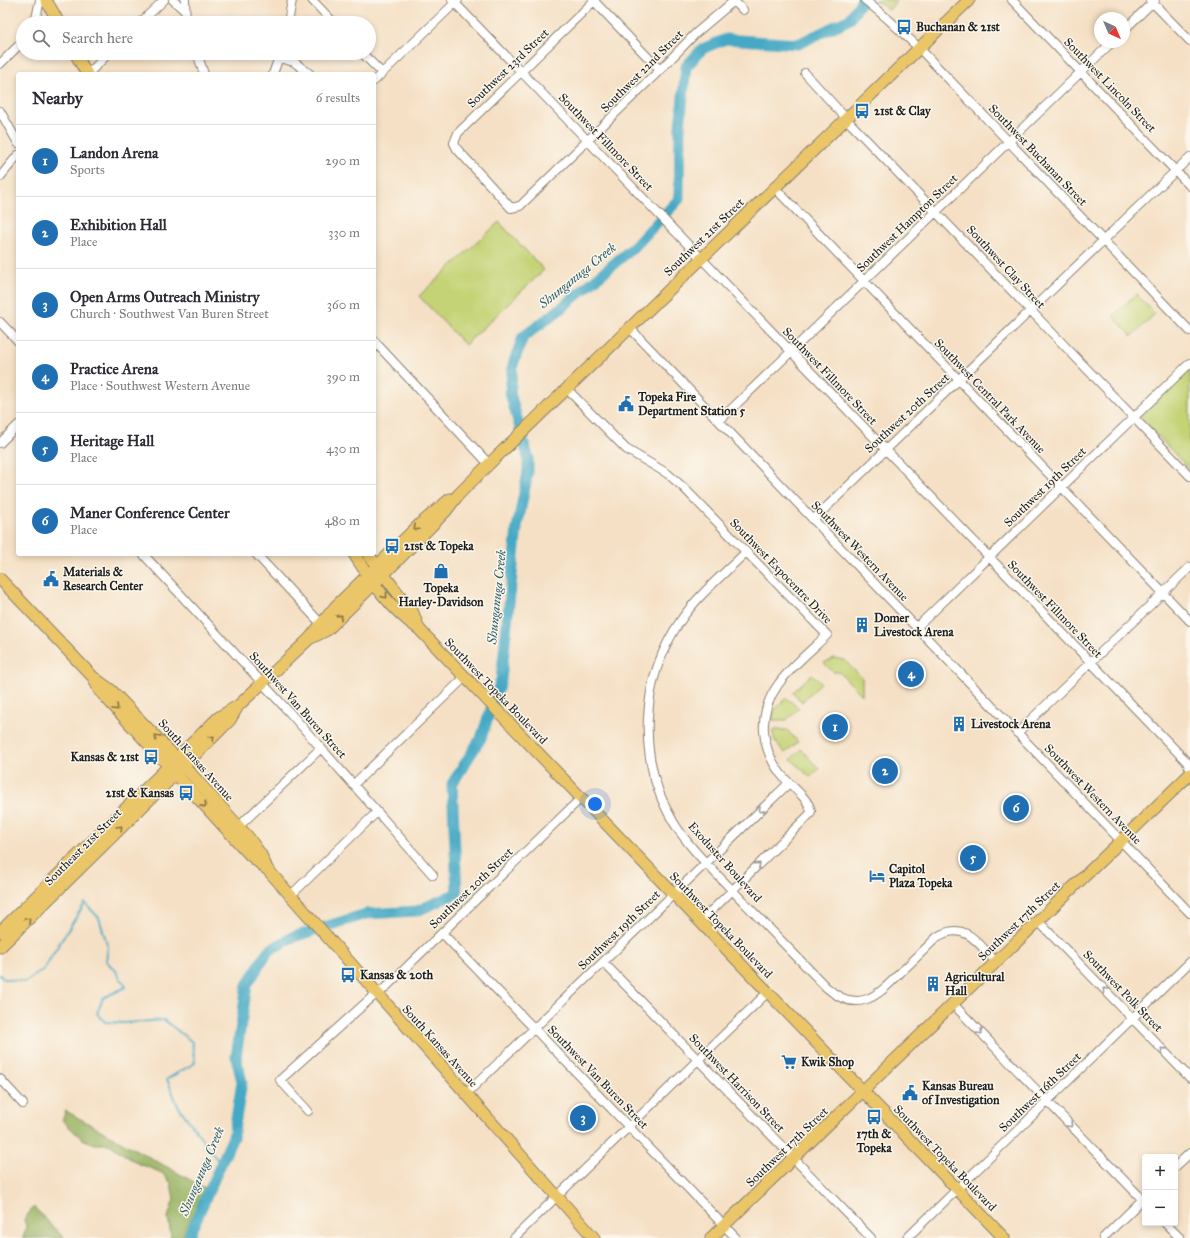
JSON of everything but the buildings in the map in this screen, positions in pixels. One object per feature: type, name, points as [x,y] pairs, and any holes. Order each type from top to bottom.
[{"type":"main road","points":[[46,0],[52,16]]},
{"type":"main road","name":"Southwest 21st Street","points":[[176,766],[219,717],[239,705],[324,627],[380,571],[444,503],[458,495],[566,388],[969,0]]},
{"type":"main road","points":[[79,60],[86,72]]},
{"type":"main road","name":"Southwest Topeka Boulevard","points":[[355,556],[371,579],[403,618],[418,629],[475,690],[674,894],[1004,1238]]},
{"type":"main road","name":"Southwest Topeka Boulevard","points":[[369,556],[413,613],[418,629]]},
{"type":"main road","name":"South Kansas Avenue","points":[[0,579],[92,677],[111,690],[176,766],[235,830],[261,855],[268,870],[289,897],[594,1238]]},
{"type":"main road","name":"Southeast 21st Street","points":[[0,932],[176,766]]},
{"type":"main road","name":"Southeast 21st Street","points":[[0,947],[176,766]]},
{"type":"main road","name":"Southwest 17th Street","points":[[711,1238],[1190,774]]},
{"type":"street","points":[[37,16],[40,0]]},
{"type":"street","points":[[147,16],[164,0]]},
{"type":"street","points":[[173,0],[184,10]]},
{"type":"street","points":[[185,0],[185,16]]},
{"type":"street","points":[[289,16],[292,0]]},
{"type":"street","points":[[312,0],[327,16]]},
{"type":"street","points":[[594,0],[660,70]]},
{"type":"street","name":"Southwest 23rd Street","points":[[514,208],[509,206],[465,158],[455,145],[455,140],[458,133],[594,0]]},
{"type":"street","points":[[734,0],[743,10]]},
{"type":"street","name":"Southwest 22nd Street","points":[[514,208],[520,206],[588,141],[696,33],[734,0]]},
{"type":"street","name":"Southwest Buchanan Street","points":[[865,0],[919,48],[1190,331]]},
{"type":"street","name":"Southwest Lincoln Street","points":[[1012,0],[1190,186]]},
{"type":"street","points":[[376,79],[455,1]]},
{"type":"street","name":"Southwest Fillmore Street","points":[[455,1],[521,72],[988,558],[1187,762],[1190,769]]},
{"type":"street","points":[[1130,24],[1153,1],[1190,41]]},
{"type":"street","name":"Southwest Hampton Street","points":[[719,421],[1106,48]]},
{"type":"street","points":[[0,64],[16,49]]},
{"type":"street","points":[[89,72],[102,60]]},
{"type":"street","points":[[199,60],[203,72]]},
{"type":"street","points":[[274,72],[278,60]]},
{"type":"street","points":[[290,60],[307,72]]},
{"type":"street","points":[[369,60],[382,74]]},
{"type":"street","name":"Southwest Clay Street","points":[[805,73],[846,118],[1190,476]]},
{"type":"street","points":[[0,111],[16,139]]},
{"type":"street","points":[[0,177],[16,157]]},
{"type":"street","name":"Southwest 20th Street","points":[[813,520],[1190,157]]},
{"type":"street","name":"Southwest Central Park Avenue","points":[[774,187],[863,282],[1190,621]]},
{"type":"street","points":[[0,322],[16,340]]},
{"type":"street","name":"Southwest Western Avenue","points":[[629,327],[1190,913]]},
{"type":"street","points":[[376,343],[489,464]]},
{"type":"street","name":"Southwest 19th Street","points":[[916,627],[1190,363]]},
{"type":"street","name":"Southwest Expocentre Drive","points":[[566,388],[626,449],[668,474],[684,488],[827,635],[780,681],[768,700],[763,728],[766,746],[773,762],[812,811],[808,818],[700,922]]},
{"type":"street","points":[[0,443],[16,427]]},
{"type":"street","name":"Exoduster Boulevard","points":[[746,552],[700,596],[676,627],[659,662],[649,700],[648,739],[651,763],[657,786],[668,813],[678,830],[706,863],[732,890],[826,986],[840,998],[860,1001],[876,995],[937,937],[948,932],[959,931],[969,935],[996,962]]},
{"type":"street","name":"Southwest Van Buren Street","points":[[147,556],[321,748],[433,875]]},
{"type":"street","points":[[258,556],[324,627]]},
{"type":"street","points":[[1018,733],[1190,567]]},
{"type":"street","points":[[353,785],[464,678]]},
{"type":"street","points":[[235,830],[321,748]]},
{"type":"street","name":"Southwest 19th Street","points":[[466,1094],[789,783]]},
{"type":"street","name":"Southwest 20th Street","points":[[308,1111],[280,1080],[377,994],[581,798]]},
{"type":"street","points":[[289,897],[377,812]]},
{"type":"street","name":"Southwest Polk Street","points":[[1038,921],[1190,1078]]},
{"type":"street","name":"Southwest Van Buren Street","points":[[442,933],[736,1238]]},
{"type":"street","name":"Southwest Harrison Street","points":[[603,962],[871,1238]]},
{"type":"street","name":"Southwest 16th Street","points":[[907,1238],[1190,962]]},
{"type":"street","points":[[514,1238],[768,992]]},
{"type":"street","points":[[953,1004],[1142,1197]]},
{"type":"street","points":[[0,1079],[23,1104]]},
{"type":"street","points":[[1178,1164],[1190,1153]]},
{"type":"street","points":[[1103,1238],[1142,1201]]},
{"type":"street","points":[[1168,1226],[1180,1238]]},
{"type":"green space","points":[[874,0],[897,0],[889,10]]},
{"type":"green space","points":[[499,222],[544,270],[465,345],[419,296]]},
{"type":"green space","points":[[1136,294],[1155,314],[1132,336],[1113,316]]},
{"type":"green space","points":[[1190,369],[1190,470],[1140,417]]},
{"type":"green space","points":[[834,658],[844,660],[862,678],[862,695],[839,672],[833,672],[824,663]]},
{"type":"green space","points":[[812,674],[821,683],[802,702],[793,692]]},
{"type":"green space","points":[[786,698],[799,708],[787,720],[772,720],[774,711]]},
{"type":"green space","points":[[772,730],[787,730],[798,742],[785,753],[775,741]]},
{"type":"green space","points":[[801,749],[819,769],[810,777],[791,759]]},
{"type":"green space","points":[[66,1111],[205,1188],[182,1238],[170,1238],[168,1217],[174,1199],[171,1183],[162,1173],[135,1162],[109,1144],[95,1144],[82,1139],[62,1120]]},
{"type":"green space","points":[[34,1207],[64,1238],[23,1238],[26,1227],[24,1219]]},
{"type":"waterway","name":"Shunganuga Creek","points":[[188,1238],[233,1137],[242,1082],[236,1057],[247,985],[268,951],[293,937],[366,914],[417,911],[457,893],[452,784],[481,738],[501,680],[517,528],[528,472],[528,457],[510,393],[513,364],[523,337],[559,310],[635,246],[679,199],[680,127],[686,67],[702,49],[726,39],[798,44],[850,19],[862,0]]},
{"type":"waterway","points":[[0,975],[5,979],[25,982],[43,970],[85,903],[99,918],[108,947],[106,961],[116,971],[126,987],[103,998],[97,1013],[105,1022],[123,1023],[164,1020],[192,1042],[195,1063],[167,1079],[178,1106],[221,1165]]},
{"type":"place","name":"Buchanan & 21st","points":[[904,27]]},
{"type":"place","name":"21st & Clay","points":[[862,111]]},
{"type":"place","name":"Topeka Fire Department Station 5","points":[[626,404]]},
{"type":"place","name":"21st & Topeka","points":[[392,546]]},
{"type":"place","name":"Topeka Harley-Davidson","points":[[441,571]]},
{"type":"place","name":"Materials & Research Center","points":[[51,579]]},
{"type":"place","name":"Domer Livestock Arena","points":[[862,625]]},
{"type":"place","name":"Practice Arena","points":[[911,674]]},
{"type":"place","name":"Livestock Arena","points":[[959,724]]},
{"type":"place","name":"Landon Arena","points":[[835,727]]},
{"type":"place","name":"Kansas & 21st","points":[[151,757]]},
{"type":"place","name":"Exhibition Hall","points":[[885,771]]},
{"type":"place","name":"21st & Kansas","points":[[186,793]]},
{"type":"place","name":"Maner Conference Center","points":[[1016,808]]},
{"type":"place","name":"Heritage Hall","points":[[973,858]]},
{"type":"place","name":"Capitol Plaza Topeka","points":[[877,876]]},
{"type":"place","name":"Kansas & 20th","points":[[348,975]]},
{"type":"place","name":"Agricultural Hall","points":[[933,984]]},
{"type":"place","name":"Kwik Shop","points":[[789,1062]]},
{"type":"place","name":"Kansas Bureau of Investigation","points":[[910,1093]]},
{"type":"place","name":"17th & Topeka","points":[[874,1117]]},
{"type":"place","name":"Open Arms Outreach Ministry","points":[[583,1118]]}]
